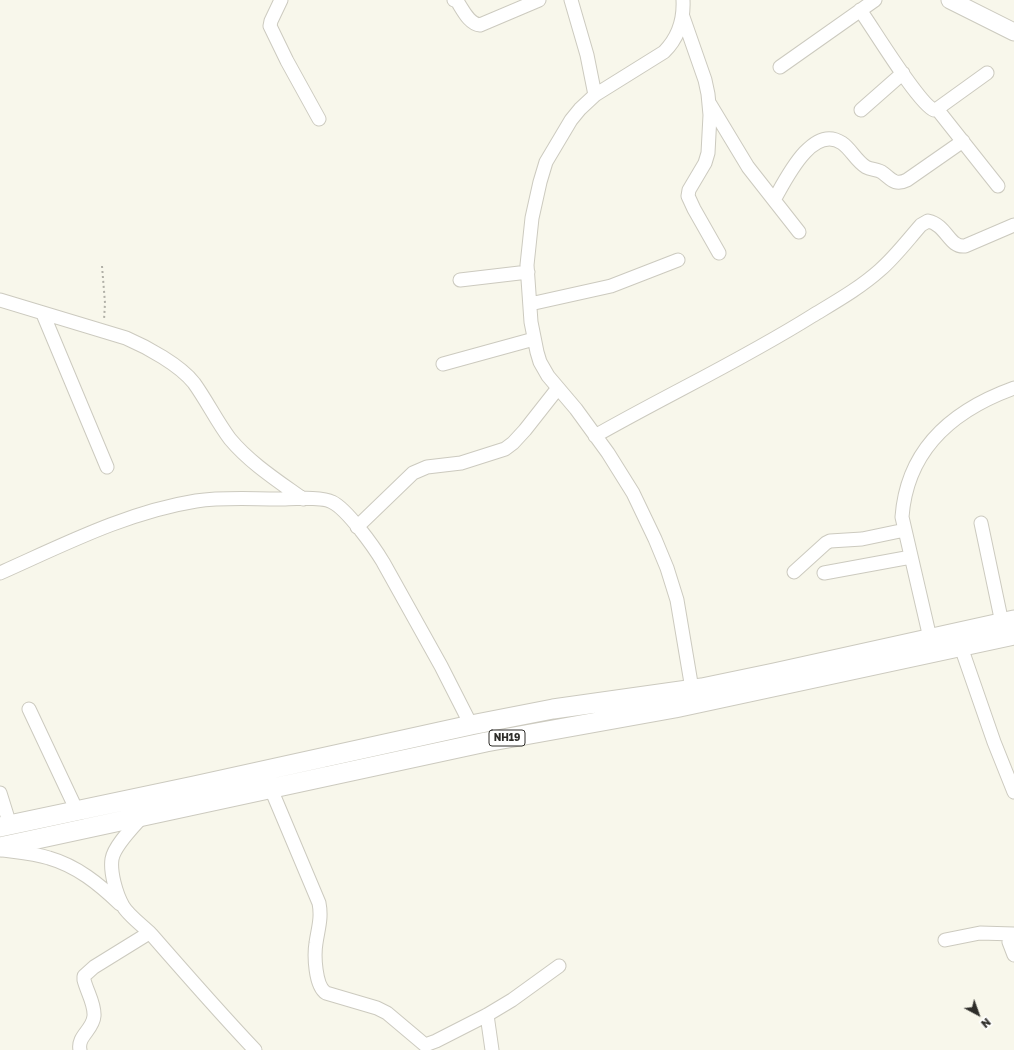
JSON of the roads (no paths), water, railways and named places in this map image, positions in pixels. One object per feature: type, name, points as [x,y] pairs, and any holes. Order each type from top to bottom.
[{"type":"highway","name":"NH19","points":[[5,826],[477,724],[553,709],[692,689],[774,673],[930,638],[1010,626]]},
{"type":"highway","name":"NH19","points":[[0,848],[486,742],[675,708],[961,647],[1010,626]]},
{"type":"highway","points":[[477,724],[486,742]]},
{"type":"main road","points":[[950,0],[1014,32]]},
{"type":"street","points":[[281,0],[271,20],[270,26],[287,61],[319,119]]},
{"type":"street","points":[[454,0],[457,1],[471,22],[480,26],[539,0]]},
{"type":"street","points":[[571,0],[587,55],[595,95]]},
{"type":"street","points":[[683,0],[683,17],[681,26],[671,44],[664,52],[595,95],[580,109],[571,120],[546,162],[532,218],[528,272],[534,339],[540,362],[608,453],[633,493],[667,568],[677,600],[692,689]]},
{"type":"street","points":[[780,67],[874,0]]},
{"type":"street","points":[[860,10],[915,91],[929,108],[934,110],[937,109],[987,73]]},
{"type":"street","points":[[683,17],[705,80],[710,104],[705,163],[688,190],[688,196],[719,253]]},
{"type":"street","points":[[861,110],[903,73]]},
{"type":"street","points":[[710,104],[748,167],[799,232]]},
{"type":"street","points":[[937,109],[998,186]]},
{"type":"street","points":[[774,200],[801,156],[815,143],[826,140],[833,140],[842,143],[865,166],[882,172],[897,183],[906,180],[962,141]]},
{"type":"street","points":[[595,436],[780,336],[844,297],[889,262],[920,225],[928,222],[939,226],[956,244],[966,246],[1014,225]]},
{"type":"street","points":[[530,304],[611,286],[678,260]]},
{"type":"street","points":[[460,280],[528,272]]},
{"type":"street","points":[[0,300],[126,338],[145,346],[185,373],[231,439],[251,460],[303,499]]},
{"type":"street","points":[[43,314],[107,467]]},
{"type":"street","points":[[443,364],[534,339]]},
{"type":"street","points":[[357,527],[413,473],[427,467],[461,463],[505,449],[525,430],[558,388]]},
{"type":"street","points":[[930,638],[902,517],[903,507],[917,461],[932,439],[951,422],[970,408],[986,399],[1014,388]]},
{"type":"street","points":[[0,573],[67,543],[125,519],[152,510],[196,501],[213,500],[303,499],[332,502],[344,511],[383,562],[477,724]]},
{"type":"street","points":[[981,523],[1010,626]]},
{"type":"street","points":[[794,572],[820,548],[830,541],[862,539],[905,530]]},
{"type":"street","points":[[824,573],[911,557]]},
{"type":"street","points":[[961,647],[994,742],[1014,792]]},
{"type":"street","points":[[29,710],[77,811]]},
{"type":"street","points":[[271,789],[320,903],[321,913],[316,944],[317,976],[322,991],[332,996],[377,1008],[387,1013],[425,1045],[487,1015],[516,997],[559,966]]},
{"type":"street","points":[[0,792],[5,826]]},
{"type":"street","points":[[123,907],[114,884],[112,858],[115,851],[142,817]]},
{"type":"street","points":[[0,848],[49,858],[77,870],[99,885],[150,933],[175,963],[255,1050]]},
{"type":"street","points":[[80,1050],[79,1044],[81,1039],[94,1018],[94,1006],[84,980],[84,976],[94,967],[150,933]]},
{"type":"street","points":[[946,940],[980,933],[1014,935]]},
{"type":"street","points":[[1014,935],[1009,942],[1014,956]]},
{"type":"street","points":[[487,1015],[492,1050]]}]
